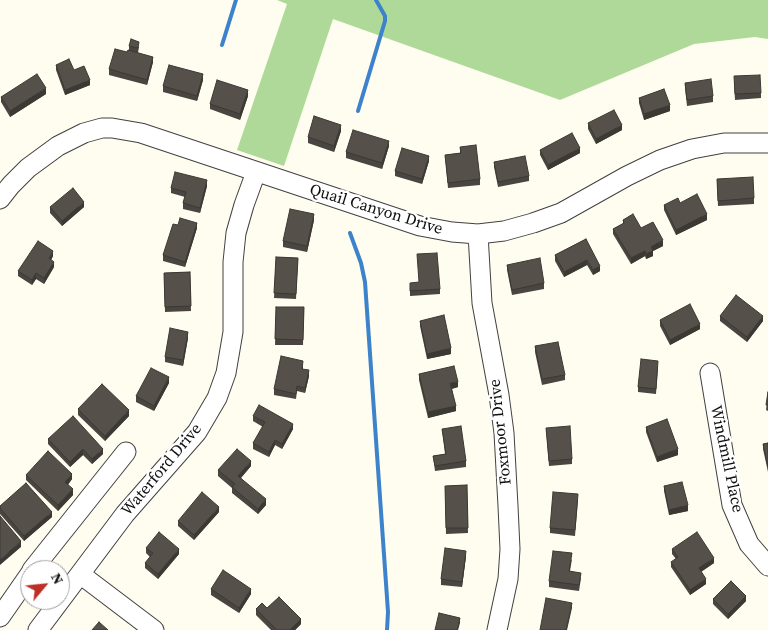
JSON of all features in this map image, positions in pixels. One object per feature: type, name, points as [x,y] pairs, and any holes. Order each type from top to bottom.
[{"type":"street","name":"Quail Canyon Drive","points":[[0,199],[10,185],[28,168],[58,146],[84,132],[112,128],[141,133],[420,226],[452,232],[478,234],[504,231],[533,224],[561,213],[627,176],[660,160],[692,149],[724,144],[768,143]]},
{"type":"street","name":"Waterford Drive","points":[[38,630],[125,514],[197,432],[217,398],[226,372],[233,332],[233,262],[236,233],[256,172]]},
{"type":"street","name":"Foxmoor Drive","points":[[478,234],[482,303],[504,433],[508,506],[510,549],[508,579],[497,630]]},
{"type":"street","name":"Windmill Place","points":[[710,373],[732,505],[749,544],[768,566]]},
{"type":"street","points":[[40,560],[126,452]]},
{"type":"street","points":[[80,574],[154,630]]},
{"type":"street","points":[[0,617],[20,588]]},
{"type":"green space","points":[[277,0],[768,0],[768,39],[755,37],[694,44],[560,100],[333,19],[284,166],[237,150],[287,4]]},
{"type":"building","points":[[131,39],[139,42],[138,48],[129,46]]},
{"type":"building","points":[[115,49],[127,52],[128,50],[153,57],[147,80],[109,69]]},
{"type":"building","points":[[69,59],[74,70],[84,66],[90,80],[65,90],[56,65]]},
{"type":"building","points":[[169,65],[203,74],[197,96],[163,86]]},
{"type":"building","points":[[37,74],[46,88],[10,111],[1,97]]},
{"type":"building","points":[[760,75],[761,93],[735,94],[734,76]]},
{"type":"building","points":[[711,79],[713,96],[687,100],[685,83]]},
{"type":"building","points":[[217,80],[248,90],[240,114],[210,104]]},
{"type":"building","points":[[664,89],[670,105],[644,114],[639,98]]},
{"type":"building","points":[[614,110],[622,125],[596,139],[588,123]]},
{"type":"building","points":[[314,116],[341,125],[334,146],[308,137]]},
{"type":"building","points":[[353,130],[389,141],[382,163],[346,152]]},
{"type":"building","points":[[572,133],[580,148],[548,165],[540,150]]},
{"type":"building","points":[[476,145],[480,179],[448,183],[445,155],[461,153],[460,147]]},
{"type":"building","points":[[402,148],[429,156],[422,179],[395,171]]},
{"type":"building","points":[[525,156],[529,176],[498,182],[494,162]]},
{"type":"building","points":[[175,172],[207,180],[200,208],[183,203],[186,192],[171,188]]},
{"type":"building","points":[[753,177],[754,198],[718,201],[717,179]]},
{"type":"building","points":[[73,188],[84,202],[62,221],[50,207]]},
{"type":"building","points":[[697,194],[707,214],[676,230],[664,205],[678,198],[680,203]]},
{"type":"building","points":[[290,209],[314,214],[307,246],[283,241]]},
{"type":"building","points":[[633,214],[641,228],[653,222],[663,240],[651,247],[653,251],[646,254],[645,251],[631,258],[613,229],[624,223],[623,220]]},
{"type":"building","points":[[180,218],[197,223],[185,262],[163,255],[173,224],[178,225]]},
{"type":"building","points":[[586,239],[600,266],[593,270],[587,260],[564,272],[555,255]]},
{"type":"building","points":[[38,241],[53,251],[49,258],[54,262],[44,278],[36,273],[32,280],[18,271]]},
{"type":"building","points":[[437,253],[440,289],[410,291],[410,283],[419,282],[417,254]]},
{"type":"building","points":[[276,257],[298,258],[296,294],[274,293]]},
{"type":"building","points":[[540,258],[544,283],[512,290],[507,265]]},
{"type":"building","points":[[190,272],[191,306],[165,307],[164,273]]},
{"type":"building","points":[[736,295],[763,316],[747,337],[720,316]]},
{"type":"building","points":[[690,304],[700,324],[670,340],[660,320]]},
{"type":"building","points":[[276,307],[304,307],[303,340],[275,339]]},
{"type":"building","points":[[444,315],[451,348],[427,354],[420,321]]},
{"type":"building","points":[[170,328],[188,332],[183,360],[165,357]]},
{"type":"building","points":[[558,342],[565,375],[542,379],[535,346]]},
{"type":"building","points":[[281,356],[303,361],[302,369],[309,370],[305,388],[297,386],[296,394],[274,389]]},
{"type":"building","points":[[641,359],[658,361],[656,389],[638,387]]},
{"type":"building","points":[[454,366],[458,382],[450,383],[456,406],[428,412],[419,374]]},
{"type":"building","points":[[151,368],[169,377],[154,406],[136,396]]},
{"type":"building","points":[[102,384],[129,410],[105,436],[78,409]]},
{"type":"building","points":[[259,405],[293,424],[282,444],[275,440],[269,452],[253,443],[265,422],[253,416]]},
{"type":"building","points":[[73,416],[103,449],[92,459],[83,449],[70,462],[48,439]]},
{"type":"building","points":[[667,419],[678,449],[657,457],[646,427]]},
{"type":"building","points":[[461,426],[466,461],[435,466],[433,456],[446,454],[442,429]]},
{"type":"building","points":[[570,426],[572,459],[549,461],[546,428]]},
{"type":"building","points":[[768,443],[768,467],[763,444]]},
{"type":"building","points":[[237,449],[251,461],[238,476],[266,499],[258,509],[232,487],[235,484],[218,470]]},
{"type":"building","points":[[48,451],[72,474],[65,482],[73,489],[58,505],[26,475]]},
{"type":"building","points":[[682,482],[688,505],[669,510],[664,486]]},
{"type":"building","points":[[26,483],[52,512],[24,536],[0,506]]},
{"type":"building","points":[[467,485],[468,528],[446,528],[445,486]]},
{"type":"building","points":[[202,492],[219,507],[194,535],[178,521]]},
{"type":"building","points":[[553,492],[578,494],[575,530],[550,528]]},
{"type":"building","points":[[0,516],[21,541],[0,560]]},
{"type":"building","points":[[159,532],[179,549],[158,574],[145,563],[153,553],[146,548]]},
{"type":"building","points":[[697,532],[714,558],[699,568],[706,579],[690,590],[671,562],[678,557],[672,549]]},
{"type":"building","points":[[445,548],[466,551],[462,582],[441,579]]},
{"type":"building","points":[[553,551],[572,553],[569,571],[581,573],[579,585],[549,581]]},
{"type":"building","points":[[223,570],[251,589],[239,608],[211,589]]},
{"type":"building","points":[[731,581],[746,596],[728,614],[713,599]]},
{"type":"building","points":[[279,597],[301,619],[290,630],[277,630],[256,609],[262,603],[267,608]]},
{"type":"building","points":[[546,598],[572,603],[566,630],[540,630]]},
{"type":"building","points":[[439,613],[460,618],[457,630],[435,630]]},
{"type":"building","points":[[99,622],[108,630],[92,630]]},
{"type":"waterway","points":[[222,45],[236,0]]},
{"type":"waterway","points":[[358,111],[385,21],[385,16],[376,0]]},
{"type":"waterway","points":[[350,233],[361,263],[365,282],[388,612],[387,630]]}]
